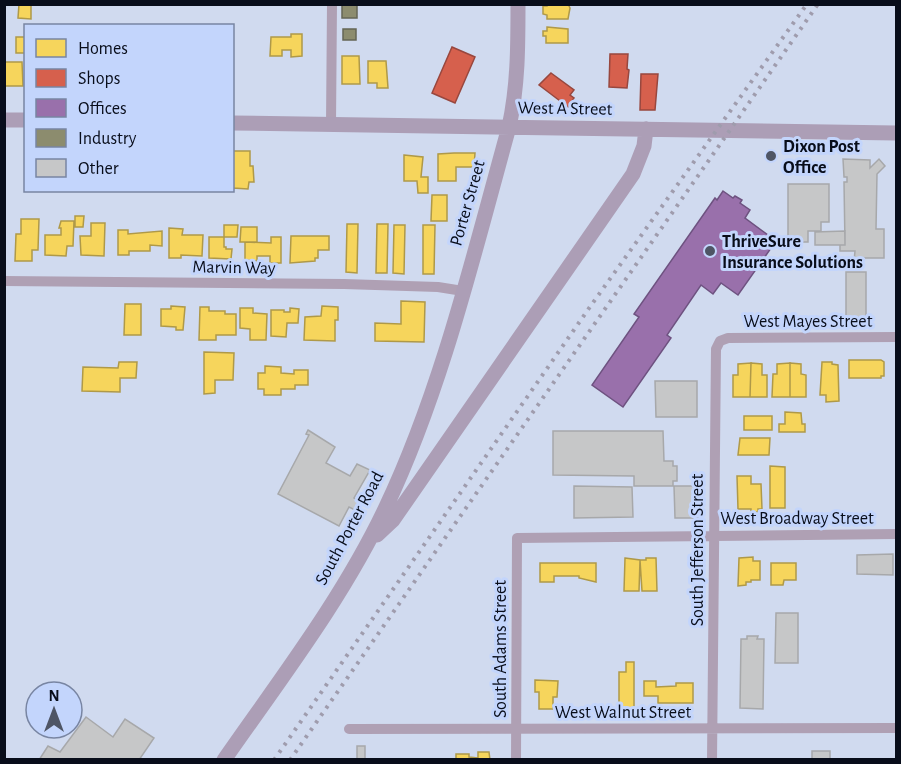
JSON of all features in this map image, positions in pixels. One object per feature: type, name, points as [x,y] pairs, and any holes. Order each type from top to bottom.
[{"type":"street","points":[[331,124],[332,4]]},
{"type":"street","name":"Porter Street","points":[[463,291],[514,102],[518,4]]},
{"type":"street","points":[[4,120],[24,120]]},
{"type":"street","name":"West A Street","points":[[234,123],[897,133]]},
{"type":"street","points":[[366,546],[393,520],[633,174],[645,146],[646,129]]},
{"type":"street","name":"Marvin Way","points":[[4,281],[438,287],[463,291]]},
{"type":"street","name":"South Porter Road","points":[[224,759],[327,610],[366,546],[386,507],[434,386],[463,291]]},
{"type":"street","name":"West Mayes Street","points":[[720,342],[728,338],[897,337]]},
{"type":"street","name":"South Jefferson Street","points":[[712,759],[716,349],[720,342]]},
{"type":"street","name":"West Broadway Street","points":[[518,538],[897,534]]},
{"type":"street","name":"South Adams Street","points":[[516,759],[518,538]]},
{"type":"street","name":"West Walnut Street","points":[[349,729],[897,728]]},
{"type":"building: Homes","points":[[19,4],[31,4],[31,19],[18,18]]},
{"type":"building: Homes","points":[[568,4],[570,8],[568,19],[547,19],[547,15],[543,14],[543,6]]},
{"type":"building: Homes","points":[[547,27],[568,29],[568,43],[546,43],[543,31],[547,31]]},
{"type":"building: Homes","points":[[291,34],[302,34],[302,56],[291,57],[291,50],[282,50],[282,56],[270,56],[271,37],[291,37]]},
{"type":"building: Homes","points":[[16,37],[24,37],[24,53],[16,53]]},
{"type":"building: Homes","points":[[342,56],[359,56],[360,84],[342,84]]},
{"type":"building: Homes","points":[[368,61],[386,61],[388,88],[377,88],[377,83],[368,83]]},
{"type":"building: Homes","points":[[4,62],[22,62],[23,86],[4,86]]},
{"type":"building: Homes","points":[[234,151],[250,151],[250,166],[253,166],[254,182],[249,182],[248,189],[234,188]]},
{"type":"building: Homes","points":[[475,153],[474,167],[456,167],[456,181],[438,181],[438,154]]},
{"type":"building: Homes","points":[[404,155],[423,157],[421,177],[428,177],[428,193],[418,193],[417,181],[404,181]]},
{"type":"building: Homes","points":[[432,195],[447,195],[447,221],[431,221]]},
{"type":"building: Homes","points":[[75,216],[84,216],[83,227],[75,227]]},
{"type":"building: Homes","points":[[21,219],[39,219],[38,250],[32,250],[32,261],[15,261],[16,234],[21,234]]},
{"type":"building: Homes","points":[[61,221],[74,221],[73,246],[67,246],[66,256],[45,255],[45,235],[61,235],[61,228],[59,228]]},
{"type":"building: Homes","points":[[91,223],[105,223],[104,256],[81,255],[80,236],[91,236]]},
{"type":"building: Homes","points":[[347,224],[358,224],[357,273],[346,272]]},
{"type":"building: Homes","points":[[377,224],[388,224],[387,273],[376,273]]},
{"type":"building: Homes","points":[[224,225],[238,225],[237,237],[224,237]]},
{"type":"building: Homes","points":[[394,225],[405,225],[404,274],[393,273]]},
{"type":"building: Homes","points":[[423,225],[435,225],[434,274],[423,274]]},
{"type":"building: Homes","points":[[241,227],[257,227],[257,242],[240,242]]},
{"type":"building: Homes","points":[[169,228],[183,229],[182,235],[203,235],[202,256],[181,255],[181,258],[169,258]]},
{"type":"building: Homes","points":[[118,230],[128,230],[128,234],[162,231],[162,246],[150,245],[150,251],[129,251],[129,255],[118,255]]},
{"type":"building: Homes","points":[[291,236],[329,236],[329,250],[318,250],[318,258],[315,258],[315,261],[290,263]]},
{"type":"building: Homes","points":[[209,237],[224,237],[224,247],[232,249],[231,259],[209,258]]},
{"type":"building: Homes","points":[[271,237],[281,237],[281,263],[270,263],[270,256],[257,256],[257,261],[245,260],[245,242],[271,243]]},
{"type":"building: Homes","points":[[401,301],[425,302],[424,342],[375,341],[375,323],[401,324]]},
{"type":"building: Homes","points":[[125,304],[141,304],[141,335],[124,335]]},
{"type":"building: Homes","points":[[171,306],[185,307],[183,330],[161,326],[161,309],[171,309]]},
{"type":"building: Homes","points":[[322,306],[338,307],[338,320],[335,320],[335,341],[304,340],[305,317],[321,316]]},
{"type":"building: Homes","points":[[200,307],[209,307],[209,311],[236,314],[236,335],[216,335],[216,340],[199,340]]},
{"type":"building: Homes","points":[[240,308],[253,308],[253,313],[267,314],[266,340],[250,340],[250,329],[240,328]]},
{"type":"building: Homes","points":[[290,308],[299,309],[298,323],[287,323],[286,337],[271,336],[271,310],[290,312]]},
{"type":"building: Homes","points":[[204,352],[234,353],[233,380],[215,380],[215,393],[204,394]]},
{"type":"building: Homes","points":[[849,360],[881,360],[884,362],[884,376],[881,378],[849,378]]},
{"type":"building: Homes","points":[[119,362],[137,362],[136,378],[120,378],[120,392],[82,391],[83,367],[118,368]]},
{"type":"building: Homes","points":[[822,362],[832,362],[838,365],[839,401],[826,402],[826,395],[820,395]]},
{"type":"building: Homes","points":[[751,363],[762,364],[762,375],[767,375],[767,397],[750,397]]},
{"type":"building: Homes","points":[[751,363],[750,397],[733,397],[733,375],[738,375],[738,364]]},
{"type":"building: Homes","points":[[790,363],[790,397],[772,397],[773,374],[777,374],[777,364]]},
{"type":"building: Homes","points":[[790,363],[801,364],[801,374],[806,375],[806,397],[790,397]]},
{"type":"building: Homes","points":[[265,366],[281,367],[281,373],[294,374],[294,370],[308,370],[308,385],[295,385],[295,389],[281,389],[281,395],[264,395],[264,389],[258,389],[258,373],[265,373]]},
{"type":"building: Homes","points":[[785,412],[801,413],[805,432],[779,432],[779,424],[785,424]]},
{"type":"building: Homes","points":[[744,416],[772,416],[772,430],[744,430]]},
{"type":"building: Homes","points":[[740,438],[770,438],[769,455],[738,455]]},
{"type":"building: Homes","points":[[770,466],[785,467],[785,508],[770,508]]},
{"type":"building: Homes","points":[[737,476],[751,476],[751,484],[761,484],[762,509],[758,509],[758,512],[751,512],[751,509],[738,509]]},
{"type":"building: Homes","points":[[753,557],[753,561],[760,561],[760,580],[751,580],[751,582],[746,582],[746,585],[738,586],[739,558]]},
{"type":"building: Homes","points":[[625,558],[640,560],[639,591],[624,591]]},
{"type":"building: Homes","points":[[646,558],[656,558],[657,591],[642,591],[640,560],[646,560]]},
{"type":"building: Homes","points":[[540,563],[596,563],[596,582],[579,578],[579,576],[554,576],[554,582],[540,582]]},
{"type":"building: Homes","points":[[771,563],[796,563],[796,580],[784,580],[783,585],[771,585]]},
{"type":"building: Homes","points":[[626,662],[634,662],[634,708],[619,708],[619,672],[626,672]]},
{"type":"building: Homes","points":[[535,680],[558,681],[557,697],[553,697],[553,709],[539,709],[539,692],[535,692]]},
{"type":"building: Homes","points":[[644,681],[656,681],[656,687],[676,686],[676,683],[693,683],[693,703],[658,703],[658,696],[644,696]]},
{"type":"building: Homes","points":[[478,752],[489,752],[490,760],[456,760],[456,754],[469,754],[469,757],[478,758]]},
{"type":"building: Shops","points":[[452,47],[475,57],[455,103],[432,93]]},
{"type":"building: Shops","points":[[610,54],[628,54],[627,88],[609,87]]},
{"type":"building: Shops","points":[[551,73],[574,90],[570,95],[574,98],[568,107],[539,85]]},
{"type":"building: Shops","points":[[641,74],[658,74],[655,110],[640,110]]},
{"type":"building: Offices","points":[[723,191],[733,198],[735,196],[742,200],[740,203],[750,210],[745,218],[776,241],[738,295],[721,283],[713,294],[701,285],[667,335],[671,338],[623,407],[592,385],[639,317],[634,314],[715,198],[717,200]]},
{"type":"building: Industry","points":[[342,4],[357,4],[357,18],[342,18]]},
{"type":"building: Industry","points":[[343,29],[356,29],[356,40],[343,40]]},
{"type":"building: Other","points":[[843,159],[870,160],[870,168],[879,159],[885,166],[877,174],[876,229],[884,229],[884,258],[863,258],[863,262],[854,262],[855,251],[840,251],[840,245],[845,245],[844,182],[847,182],[847,177],[844,177]]},
{"type":"building: Other","points":[[788,184],[829,184],[829,222],[821,222],[821,231],[808,231],[808,242],[788,242]]},
{"type":"building: Other","points":[[845,231],[845,245],[815,245],[815,232]]},
{"type":"building: Other","points":[[846,272],[866,272],[866,317],[846,317]]},
{"type":"building: Other","points":[[655,381],[697,381],[697,417],[656,417]]},
{"type":"building: Other","points":[[308,430],[335,447],[326,463],[350,476],[357,464],[370,470],[354,498],[360,501],[355,510],[349,507],[339,526],[278,494],[309,435],[306,434]]},
{"type":"building: Other","points":[[553,431],[663,431],[664,461],[673,461],[673,466],[677,466],[677,481],[673,481],[673,486],[634,486],[634,476],[553,475]]},
{"type":"building: Other","points":[[574,486],[632,487],[633,517],[574,518]]},
{"type":"building: Other","points":[[674,486],[698,486],[698,518],[675,518]]},
{"type":"building: Other","points":[[893,554],[893,575],[857,574],[857,555]]},
{"type":"building: Other","points":[[776,613],[798,613],[798,663],[775,663]]},
{"type":"building: Other","points":[[747,636],[758,636],[757,639],[764,639],[763,709],[740,708],[741,639],[747,639]]},
{"type":"building: Other","points":[[86,717],[113,737],[125,719],[154,738],[139,760],[39,760],[48,746],[60,752],[69,740],[84,740]]},
{"type":"building: Other","points":[[357,746],[365,746],[365,760],[357,760]]},
{"type":"building: Other","points":[[812,751],[830,751],[830,760],[812,760]]},
{"type":"railway","points":[[274,760],[592,304],[807,4]]},
{"type":"railway","points":[[290,760],[818,4]]},
{"type":"place","name":"Dixon Post Office","points":[[771,156]]},
{"type":"place","name":"ThriveSure Insurance Solutions","points":[[710,251]]}]
